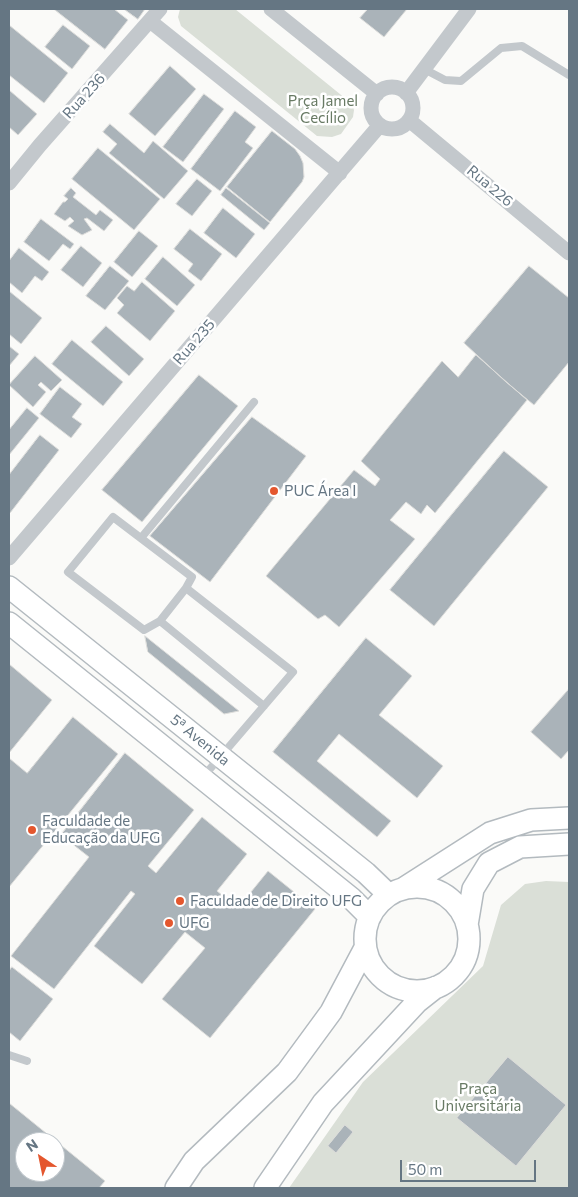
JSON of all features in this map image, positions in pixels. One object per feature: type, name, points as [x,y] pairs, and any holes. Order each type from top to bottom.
[{"type":"main road","name":"5ª Avenida","points":[[9,587],[366,873],[397,892]]},
{"type":"main road","name":"5ª Avenida","points":[[9,623],[351,898],[370,917]]},
{"type":"main road","points":[[437,986],[422,990],[406,990],[391,984],[379,975],[370,962],[365,948],[365,937],[370,917],[378,904],[490,833],[531,820],[569,818]]},
{"type":"main road","points":[[265,1188],[323,1103],[417,1002],[460,968],[466,954],[468,940],[467,925],[473,889],[489,863],[520,847],[569,844]]},
{"type":"main road","points":[[397,892],[420,887],[436,890],[450,898],[460,910],[467,925]]},
{"type":"main road","points":[[176,1188],[194,1161],[287,1072],[331,1012],[365,948]]},
{"type":"street","name":"Rua 236","points":[[9,183],[160,9]]},
{"type":"street","points":[[272,9],[377,94]]},
{"type":"street","points":[[406,93],[469,9]]},
{"type":"street","points":[[150,21],[340,172]]},
{"type":"street","points":[[395,87],[406,93],[413,109],[409,120],[399,128],[386,128],[380,125],[371,110],[373,99],[377,94],[388,88],[395,87]]},
{"type":"street","name":"Rua 226","points":[[409,120],[569,253]]},
{"type":"street","name":"Rua 235","points":[[9,558],[380,125]]},
{"type":"lane","points":[[424,69],[445,80],[461,81],[501,48],[522,46],[569,75]]},
{"type":"lane","points":[[141,538],[254,402]]},
{"type":"lane","points":[[113,517],[141,538],[192,577],[160,622],[144,630],[68,572],[113,517]]},
{"type":"lane","points":[[186,588],[293,672],[203,778]]},
{"type":"lane","points":[[160,622],[264,706]]},
{"type":"lane","points":[[9,1055],[27,1061]]},
{"type":"green space","name":"Prça Jamel Cecílio","points":[[180,9],[235,9],[351,103],[354,110],[353,117],[341,134],[332,137],[317,136],[181,26],[178,17]]},
{"type":"green space","name":"Praça Universitária","points":[[546,881],[569,882],[569,1188],[289,1188],[363,1082],[483,966],[501,905],[525,884]]},
{"type":"building","points":[[54,9],[114,9],[128,20],[105,49]]},
{"type":"building","points":[[124,9],[145,9],[138,19]]},
{"type":"building","points":[[368,9],[407,9],[384,37],[360,18]]},
{"type":"building","points":[[9,25],[68,73],[44,103],[9,75]]},
{"type":"building","points":[[63,25],[90,46],[72,69],[45,47]]},
{"type":"building","points":[[170,66],[196,89],[155,136],[129,114]]},
{"type":"building","points":[[9,90],[37,114],[18,135],[9,127]]},
{"type":"building","points":[[204,94],[224,109],[183,162],[163,147]]},
{"type":"building","points":[[235,111],[256,127],[245,142],[253,148],[220,191],[191,169]]},
{"type":"building","points":[[110,124],[144,153],[153,141],[188,171],[164,199],[109,153],[117,144],[103,132]]},
{"type":"building","points":[[272,131],[295,149],[300,156],[303,163],[304,177],[270,222],[227,187]]},
{"type":"building","points":[[98,148],[160,199],[134,230],[72,179]]},
{"type":"building","points":[[197,179],[212,191],[192,216],[176,204]]},
{"type":"building","points":[[71,188],[76,193],[73,197],[96,215],[100,210],[113,220],[104,231],[87,218],[84,219],[92,230],[82,235],[68,226],[74,221],[70,217],[65,221],[54,214],[63,202],[68,199],[64,196]]},
{"type":"building","points":[[226,188],[270,223],[264,230],[221,195]]},
{"type":"building","points":[[223,208],[255,234],[236,258],[204,233]]},
{"type":"building","points":[[41,219],[74,244],[70,249],[63,244],[49,261],[24,242]]},
{"type":"building","points":[[190,229],[222,254],[201,281],[188,271],[193,264],[174,249]]},
{"type":"building","points":[[139,231],[158,246],[132,277],[114,262]]},
{"type":"building","points":[[81,246],[102,263],[83,287],[61,270]]},
{"type":"building","points":[[19,248],[49,272],[42,281],[35,276],[22,293],[9,282],[9,261]]},
{"type":"building","points":[[163,257],[195,285],[177,306],[145,279]]},
{"type":"building","points":[[110,266],[129,281],[105,310],[86,296]]},
{"type":"building","points":[[529,266],[569,298],[569,362],[534,405],[464,343]]},
{"type":"building","points":[[142,282],[175,311],[150,341],[117,313],[124,305],[117,298],[127,286],[134,291]]},
{"type":"building","points":[[9,291],[42,318],[21,344],[9,334]]},
{"type":"building","points":[[106,326],[144,359],[129,376],[91,342]]},
{"type":"building","points":[[72,340],[123,382],[103,406],[52,364]]},
{"type":"building","points":[[9,346],[19,354],[9,366]]},
{"type":"building","points":[[476,355],[527,400],[435,513],[427,505],[421,514],[406,502],[390,520],[415,539],[339,627],[325,615],[318,619],[266,576],[354,470],[375,486],[380,479],[361,461],[442,361],[458,377]]},
{"type":"building","points":[[35,356],[62,380],[51,391],[41,382],[38,385],[46,392],[33,407],[9,385]]},
{"type":"building","points":[[199,375],[238,406],[142,522],[102,490]]},
{"type":"building","points":[[60,387],[82,404],[72,417],[82,424],[71,438],[40,414]]},
{"type":"building","points":[[27,408],[39,418],[9,455],[9,430]]},
{"type":"building","points":[[252,417],[306,456],[210,582],[150,536]]},
{"type":"building","points":[[40,435],[59,450],[10,513],[9,475]]},
{"type":"building","points":[[504,451],[548,487],[434,626],[390,590]]},
{"type":"building","points":[[145,636],[239,711],[224,714],[148,652]]},
{"type":"building","points":[[366,638],[412,676],[379,715],[443,766],[417,798],[339,734],[317,761],[391,821],[377,837],[273,752]]},
{"type":"building","points":[[9,664],[52,700],[9,753]]},
{"type":"building","points":[[569,689],[569,750],[561,759],[531,732]]},
{"type":"building","name":"Faculdade de Educação da UFG","points":[[73,717],[118,754],[9,887],[9,758],[27,773]]},
{"type":"building","name":"Faculdade de Direito UFG","points":[[125,753],[194,810],[148,866],[156,873],[202,817],[247,854],[217,891],[238,908],[268,871],[315,909],[210,1038],[162,999],[205,948],[185,932],[142,984],[94,946],[135,894],[131,891],[54,989],[11,956],[89,857],[61,835]]},
{"type":"building","points":[[12,967],[53,999],[20,1041],[9,1032],[9,971]]},
{"type":"building","points":[[508,1057],[566,1105],[516,1166],[457,1118]]},
{"type":"building","points":[[9,1103],[45,1132],[15,1132],[15,1182],[65,1182],[65,1148],[105,1181],[99,1188],[9,1188]]},
{"type":"building","points":[[345,1125],[353,1132],[336,1153],[328,1146]]},
{"type":"place","name":"PUC Área I","points":[[274,491]]},
{"type":"place","name":"Faculdade de Educação da UFG","points":[[32,830]]},
{"type":"place","name":"Faculdade de Direito UFG","points":[[180,901]]},
{"type":"place","name":"UFG","points":[[169,923]]}]
